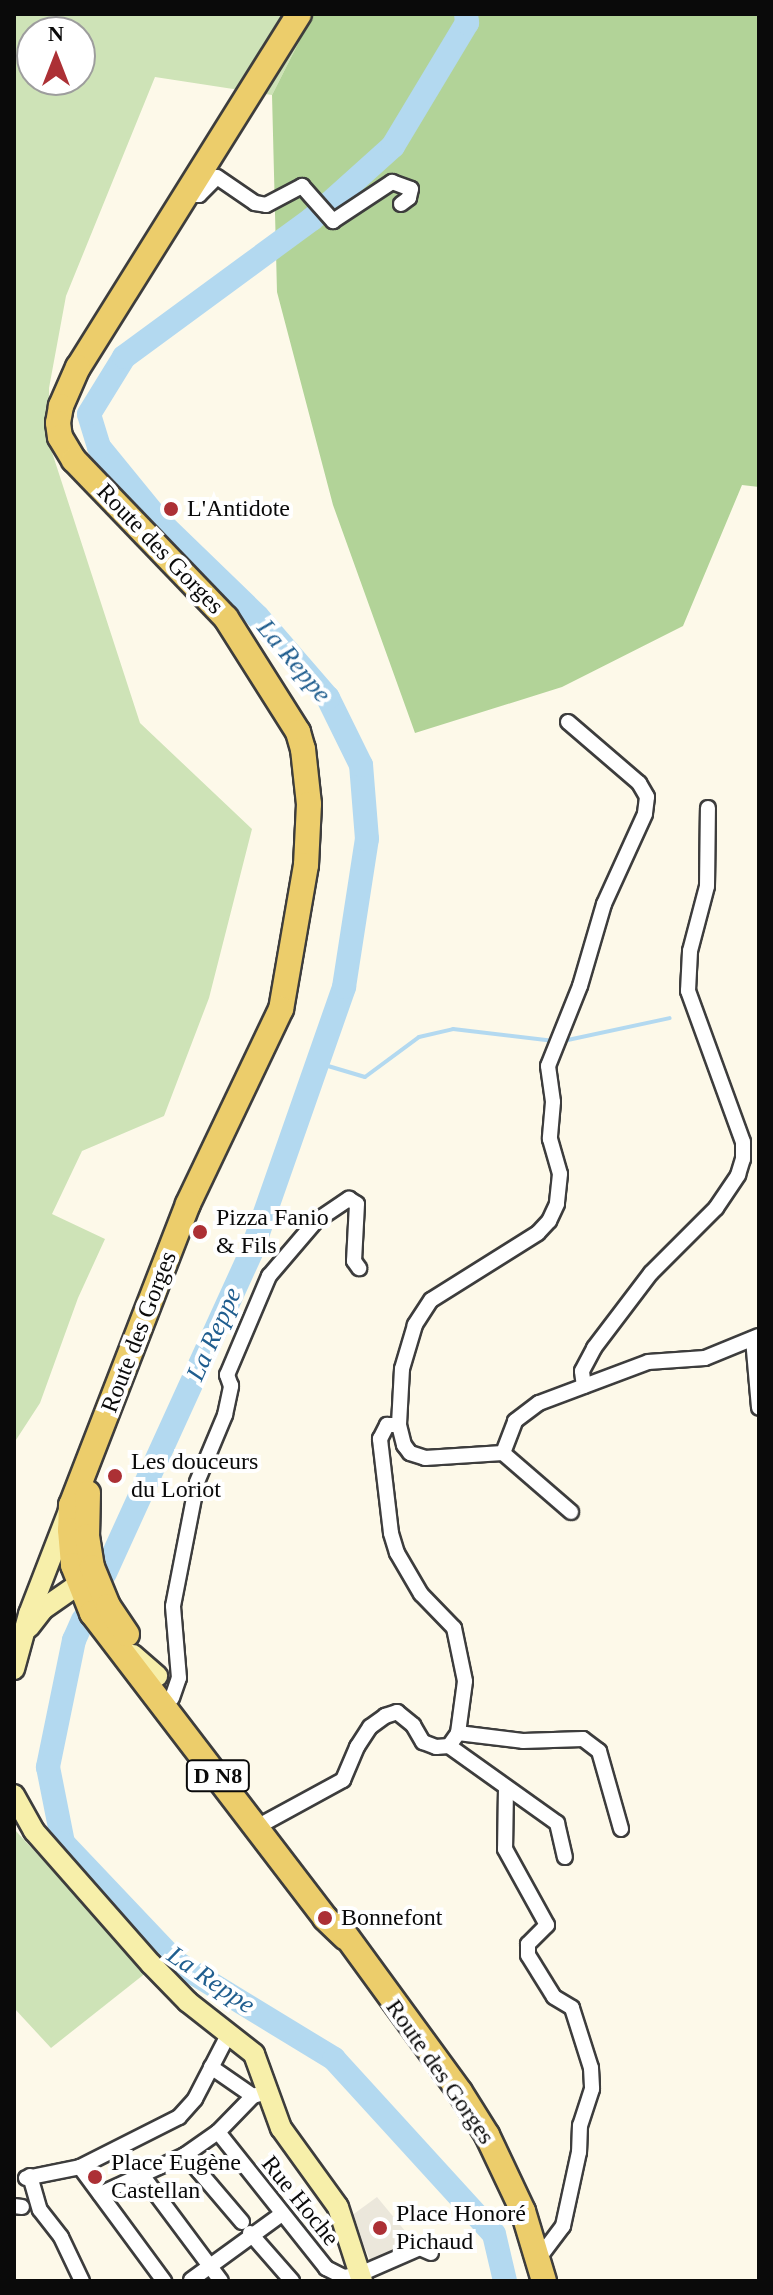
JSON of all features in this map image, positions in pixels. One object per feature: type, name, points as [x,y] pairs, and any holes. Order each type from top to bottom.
[{"type":"main road","name":"Route des Gorges","points":[[299,14],[73,377],[61,406],[60,437],[74,460],[226,618],[290,716],[303,749],[309,836],[281,1009],[188,1204],[71,1505],[70,1530],[92,1613],[325,1918],[345,1937]]},
{"type":"main road","name":"Route des Gorges","points":[[98,1438],[86,1518],[83,1578],[108,1606],[460,2092],[487,2135],[523,2211],[542,2270]]},
{"type":"main road","points":[[14,1669],[41,1582],[71,1505]]},
{"type":"main road","points":[[41,1582],[83,1578]]},
{"type":"main road","points":[[22,1637],[38,1614],[83,1578]]},
{"type":"main road","points":[[55,1601],[92,1613]]},
{"type":"main road","points":[[14,1795],[34,1831],[151,1964],[188,2002],[254,2054],[260,2094],[338,2207],[361,2278]]},
{"type":"street","points":[[186,195],[199,195],[217,177],[255,203],[266,205],[302,186],[333,221],[392,182],[400,182],[411,189],[409,198],[401,204]]},
{"type":"street","points":[[568,722],[639,783],[647,797],[645,814],[604,904],[580,986],[548,1066],[553,1102],[550,1139],[560,1174],[557,1204],[538,1233],[431,1300],[415,1325],[402,1369],[399,1425],[404,1445],[410,1453],[425,1458],[503,1453],[571,1512]]},
{"type":"street","points":[[584,1386],[582,1371],[594,1348],[651,1273],[716,1208],[738,1175],[743,1159],[743,1142],[688,991],[690,951],[707,886],[708,808]]},
{"type":"street","points":[[172,1698],[179,1678],[173,1606],[197,1482],[225,1415],[231,1386],[227,1375],[269,1276],[316,1221],[349,1199],[357,1204],[354,1261],[359,1268]]},
{"type":"street","points":[[503,1453],[515,1421],[539,1403],[648,1362],[705,1358],[756,1337],[759,1408]]},
{"type":"street","points":[[399,1425],[387,1425],[382,1431],[381,1450],[391,1533],[397,1553],[421,1594],[454,1628],[465,1681],[458,1733],[449,1746]]},
{"type":"street","points":[[266,1822],[343,1780],[370,1727],[397,1712],[413,1725],[423,1742],[449,1746],[468,1756],[506,1788],[557,1823],[565,1857]]},
{"type":"street","points":[[458,1733],[523,1741],[583,1739],[599,1751],[621,1829]]},
{"type":"street","points":[[506,1788],[505,1849],[547,1925],[528,1944],[528,1955],[554,1997],[572,2008],[591,2068],[592,2089],[580,2125],[579,2152],[563,2226],[542,2270]]},
{"type":"street","points":[[82,2281],[61,2237],[28,2209],[28,2177],[80,2167],[179,2117],[195,2099],[229,2033]]},
{"type":"street","points":[[100,2194],[185,2155],[218,2132],[260,2094],[211,2067]]},
{"type":"street","points":[[121,2145],[128,2134],[126,2127]]},
{"type":"street","name":"Rue Hoche","points":[[218,2132],[326,2268],[344,2277],[361,2278]]},
{"type":"street","points":[[185,2155],[292,2281]]},
{"type":"street","points":[[80,2167],[164,2281]]},
{"type":"street","points":[[142,2175],[221,2281]]},
{"type":"street","points":[[191,2280],[249,2230],[282,2214]]},
{"type":"street","points":[[361,2278],[420,2248],[431,2253]]},
{"type":"green space","points":[[14,14],[313,14],[272,95],[155,77],[66,296],[49,388],[49,443],[140,723],[252,829],[209,998],[164,1116],[82,1151],[52,1214],[105,1239],[78,1298],[40,1403],[14,1443]]},
{"type":"green space","points":[[313,14],[759,14],[759,487],[742,485],[683,626],[562,687],[415,733],[333,505],[277,292],[272,95]]},
{"type":"green space","points":[[14,1829],[147,1972],[51,2048],[14,2008]]},
{"type":"shaded area","name":"Place Honoré Pichaud","points":[[377,2197],[415,2243],[372,2264],[351,2216]]},
{"type":"waterway","name":"La Reppe","points":[[105,1573],[252,1250],[344,987],[367,839],[361,765],[328,698],[257,616],[161,523],[99,447],[89,414],[124,357],[312,219],[393,146],[467,23],[466,14]]},
{"type":"waterway","points":[[563,1041],[670,1018]]},
{"type":"waterway","points":[[318,1063],[365,1077],[419,1037],[453,1029],[554,1041]]},
{"type":"waterway","name":"La Reppe","points":[[83,1620],[74,1640],[48,1767],[63,1843],[177,1963],[334,2059],[494,2234],[505,2281]]},
{"type":"place","name":"L'Antidote","points":[[171,509]]},
{"type":"place","name":"Pizza Fanio & Fils","points":[[200,1232]]},
{"type":"place","name":"Les douceurs du Loriot","points":[[115,1476]]},
{"type":"place","name":"Bonnefont","points":[[325,1918]]},
{"type":"place","name":"Place Eugène Castellan","points":[[95,2177]]},
{"type":"place","name":"Place Honoré Pichaud","points":[[380,2228]]}]
